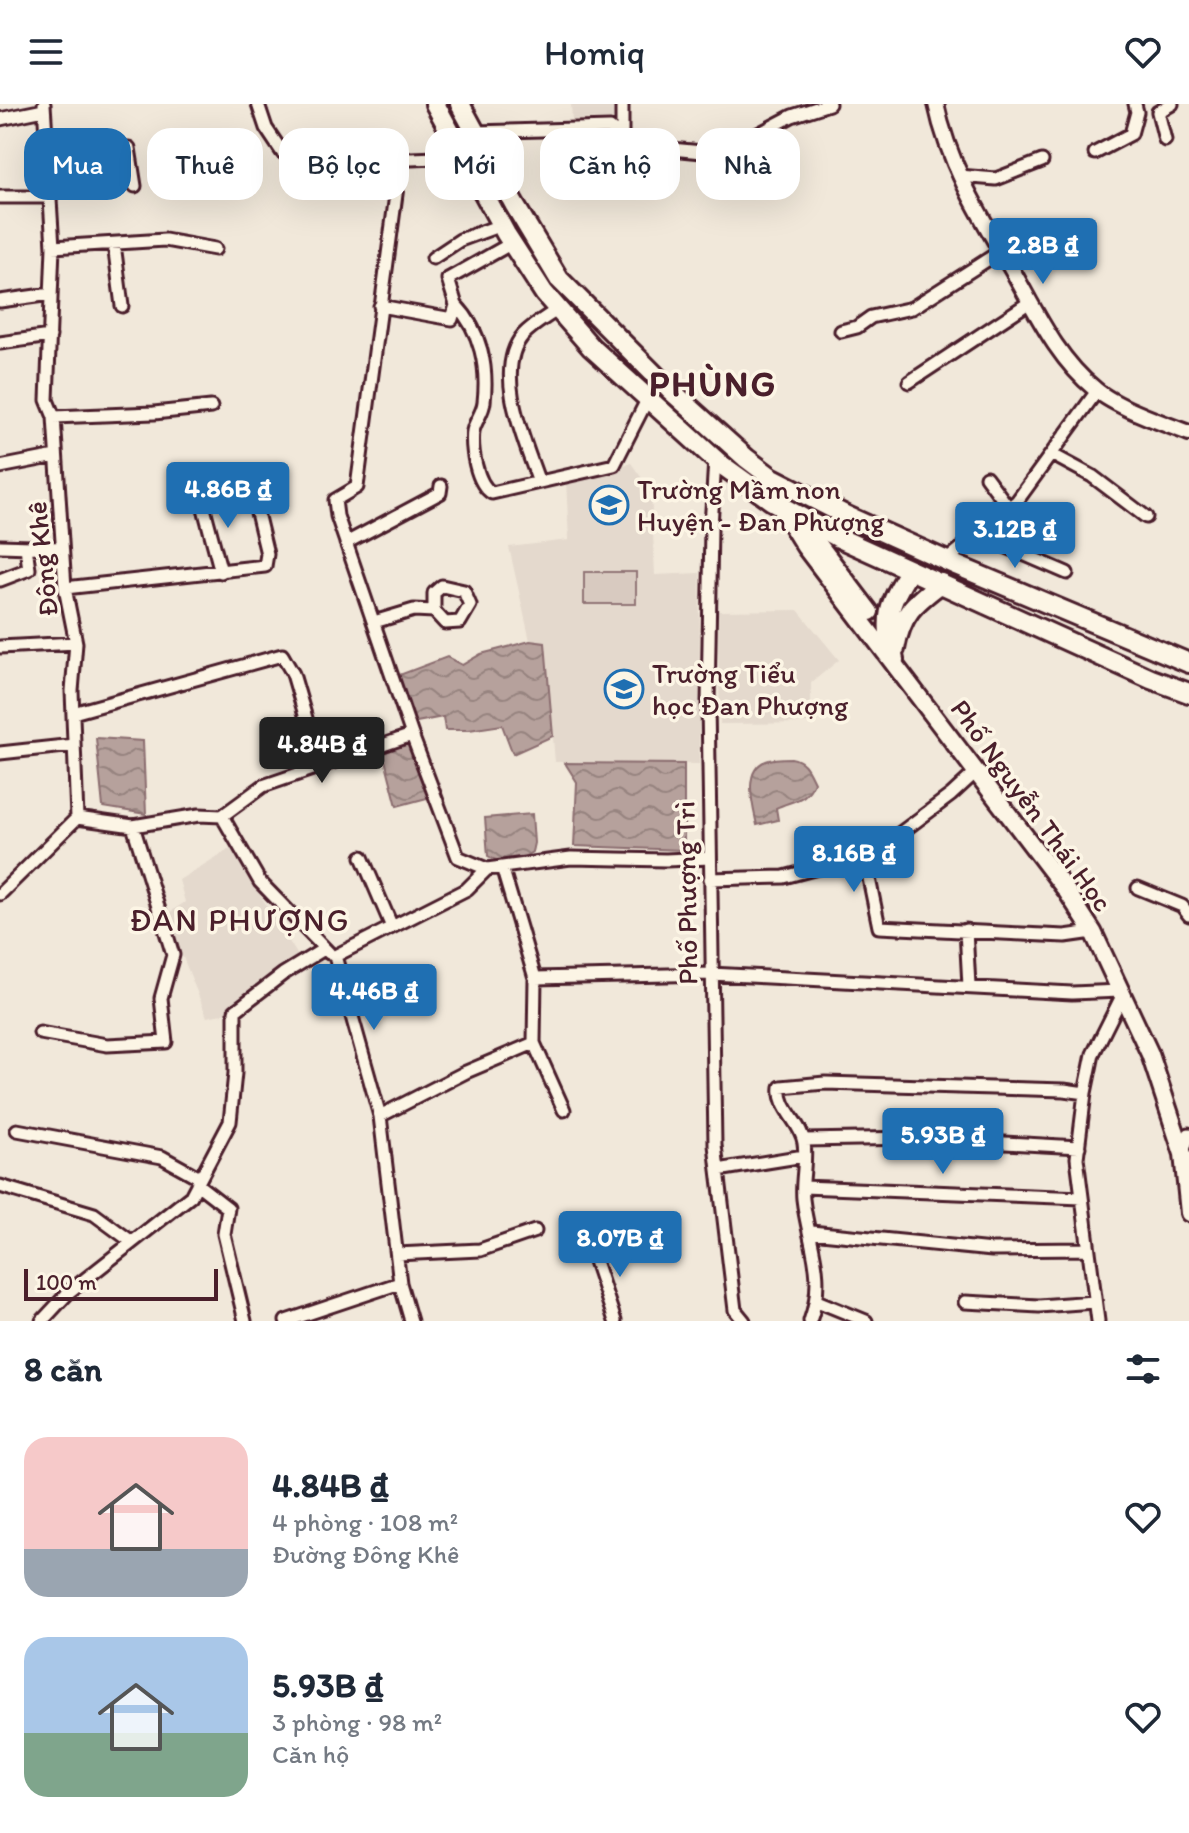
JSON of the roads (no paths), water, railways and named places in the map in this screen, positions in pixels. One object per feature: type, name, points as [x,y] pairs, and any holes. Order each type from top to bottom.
[{"type":"highway","points":[[435,104],[448,128]]},
{"type":"highway","points":[[460,104],[473,128]]},
{"type":"highway","points":[[488,200],[544,293],[591,347],[715,459],[779,505],[796,524],[837,537],[1151,679],[1189,693]]},
{"type":"highway","points":[[514,200],[559,279],[669,389],[771,477],[946,561],[1189,663]]},
{"type":"highway","points":[[796,524],[806,495]]},
{"type":"highway","points":[[894,660],[887,629],[888,616],[910,570]]},
{"type":"highway","points":[[894,660],[899,628],[907,612],[941,583]]},
{"type":"main road","points":[[771,477],[779,505]]},
{"type":"main road","name":"Phố Nguyễn Thái Học","points":[[771,477],[796,524],[1066,890],[1093,932],[1150,1054],[1183,1154],[1189,1213]]},
{"type":"street","points":[[258,104],[266,128],[279,148]]},
{"type":"street","points":[[622,104],[622,128]]},
{"type":"street","points":[[680,150],[702,152],[745,141],[792,116],[829,104]]},
{"type":"street","points":[[936,104],[942,132],[959,176],[1061,355],[1097,391],[1189,433]]},
{"type":"street","points":[[1095,153],[1131,134],[1137,112],[1135,104]]},
{"type":"street","points":[[1165,140],[1158,112],[1172,104]]},
{"type":"street","points":[[0,119],[44,107]]},
{"type":"street","name":"Đông Khê","points":[[44,107],[46,128]]},
{"type":"street","points":[[131,161],[135,186]]},
{"type":"street","points":[[959,176],[996,179],[1042,161]]},
{"type":"street","points":[[0,197],[24,197]]},
{"type":"street","name":"Đông Khê","points":[[52,200],[60,247],[51,294],[47,400],[54,417],[65,588],[76,643],[72,691],[77,818]]},
{"type":"street","points":[[395,200],[357,487],[335,500],[337,516],[412,735],[458,857],[487,869],[571,858],[710,858]]},
{"type":"street","points":[[433,258],[460,240],[501,225]]},
{"type":"street","points":[[60,247],[165,240],[215,249]]},
{"type":"street","points":[[512,243],[448,279],[456,305],[467,316],[485,361],[483,407],[473,428],[473,447],[484,486],[492,493],[614,465],[647,400]]},
{"type":"street","points":[[114,244],[122,306]]},
{"type":"street","points":[[841,331],[857,327],[871,317],[912,308],[1001,251]]},
{"type":"street","points":[[0,301],[51,294]]},
{"type":"street","points":[[909,382],[1030,302]]},
{"type":"street","points":[[380,306],[452,319],[456,305]]},
{"type":"street","points":[[537,477],[512,404],[511,360],[522,336],[558,309]]},
{"type":"street","points":[[0,343],[50,336]]},
{"type":"street","points":[[946,561],[1017,501],[1097,391]]},
{"type":"street","points":[[54,417],[211,407]]},
{"type":"street","points":[[1051,454],[1092,476],[1146,517]]},
{"type":"street","points":[[0,467],[56,456]]},
{"type":"street","name":"Phố Phượng Trì","points":[[715,459],[708,703],[715,1145],[735,1310],[744,1321]]},
{"type":"street","points":[[986,477],[1009,508]]},
{"type":"street","points":[[346,543],[440,493],[441,486]]},
{"type":"street","points":[[65,588],[265,566],[267,554],[253,496]]},
{"type":"street","points":[[201,497],[221,572]]},
{"type":"street","points":[[977,534],[1067,573]]},
{"type":"street","points":[[0,546],[62,548]]},
{"type":"street","points":[[0,580],[29,569],[26,547]]},
{"type":"street","points":[[374,622],[414,610],[434,611]]},
{"type":"street","points":[[0,647],[76,643]]},
{"type":"street","points":[[73,713],[282,655],[293,674],[320,766]]},
{"type":"street","points":[[0,894],[77,818],[133,826],[199,815],[222,816],[263,786],[412,735]]},
{"type":"street","points":[[0,753],[74,745]]},
{"type":"street","points":[[710,879],[784,877],[864,854],[883,846],[917,822],[977,771]]},
{"type":"street","points":[[222,816],[260,882],[324,949],[335,956],[380,1116],[400,1283],[411,1321]]},
{"type":"street","points":[[40,1033],[107,1045],[166,1042],[161,998],[173,955],[133,826]]},
{"type":"street","points":[[864,854],[879,927],[1065,936],[1093,932]]},
{"type":"street","points":[[362,857],[392,927]]},
{"type":"street","points":[[502,867],[535,978],[534,1043],[564,1110]]},
{"type":"street","points":[[335,956],[467,889],[487,869]]},
{"type":"street","points":[[1138,888],[1182,906],[1189,915]]},
{"type":"street","points":[[966,930],[969,986]]},
{"type":"street","points":[[42,1321],[69,1292],[191,1196],[230,1122],[235,1073],[235,1011],[283,974],[324,949]]},
{"type":"street","points":[[535,978],[711,974],[1121,993],[1093,1054],[1077,1158],[1098,1321]]},
{"type":"street","points":[[380,1116],[466,1072],[534,1043]]},
{"type":"street","points":[[810,1321],[817,1301],[815,1248],[803,1199],[804,1140],[781,1099],[781,1087],[825,1083],[1085,1093]]},
{"type":"street","points":[[17,1130],[162,1157],[199,1181],[228,1208],[224,1234],[245,1321]]},
{"type":"street","points":[[1183,1154],[1189,1134]]},
{"type":"street","points":[[804,1140],[914,1138],[1079,1147]]},
{"type":"street","points":[[718,1170],[804,1156]]},
{"type":"street","points":[[0,1186],[94,1214],[132,1242]]},
{"type":"street","points":[[803,1187],[1082,1198]]},
{"type":"street","points":[[397,1254],[480,1250],[535,1231]]},
{"type":"street","points":[[811,1232],[992,1250],[1088,1249]]},
{"type":"street","points":[[591,1249],[615,1321]]},
{"type":"street","points":[[286,1321],[400,1283]]},
{"type":"street","points":[[817,1301],[866,1321]]},
{"type":"street","points":[[965,1302],[1039,1306],[1094,1302]]},
{"type":"water","points":[[530,641],[545,643],[553,736],[513,754],[502,725],[445,730],[443,717],[411,723],[394,677],[447,657],[462,665],[481,654]]},
{"type":"water","points":[[96,738],[143,741],[146,814],[103,807]]},
{"type":"water","points":[[411,745],[427,798],[397,806],[383,752]]},
{"type":"water","points":[[791,758],[803,763],[808,770],[814,782],[811,788],[799,799],[776,808],[778,820],[757,825],[751,789],[754,772],[766,761]]},
{"type":"water","points":[[565,763],[684,764],[684,850],[574,846],[577,782]]},
{"type":"water","points":[[532,814],[532,852],[510,861],[499,861],[488,856],[485,818]]},
{"type":"place","name":"Trường Mầm non Huyện - Đan Phượng","points":[[609,505]]},
{"type":"place","name":"Trường Tiểu học Đan Phượng","points":[[624,689]]},
{"type":"district","name":"PHÙNG","points":[[713,383]]},
{"type":"district","name":"ĐAN PHƯỢNG","points":[[240,920]]}]
